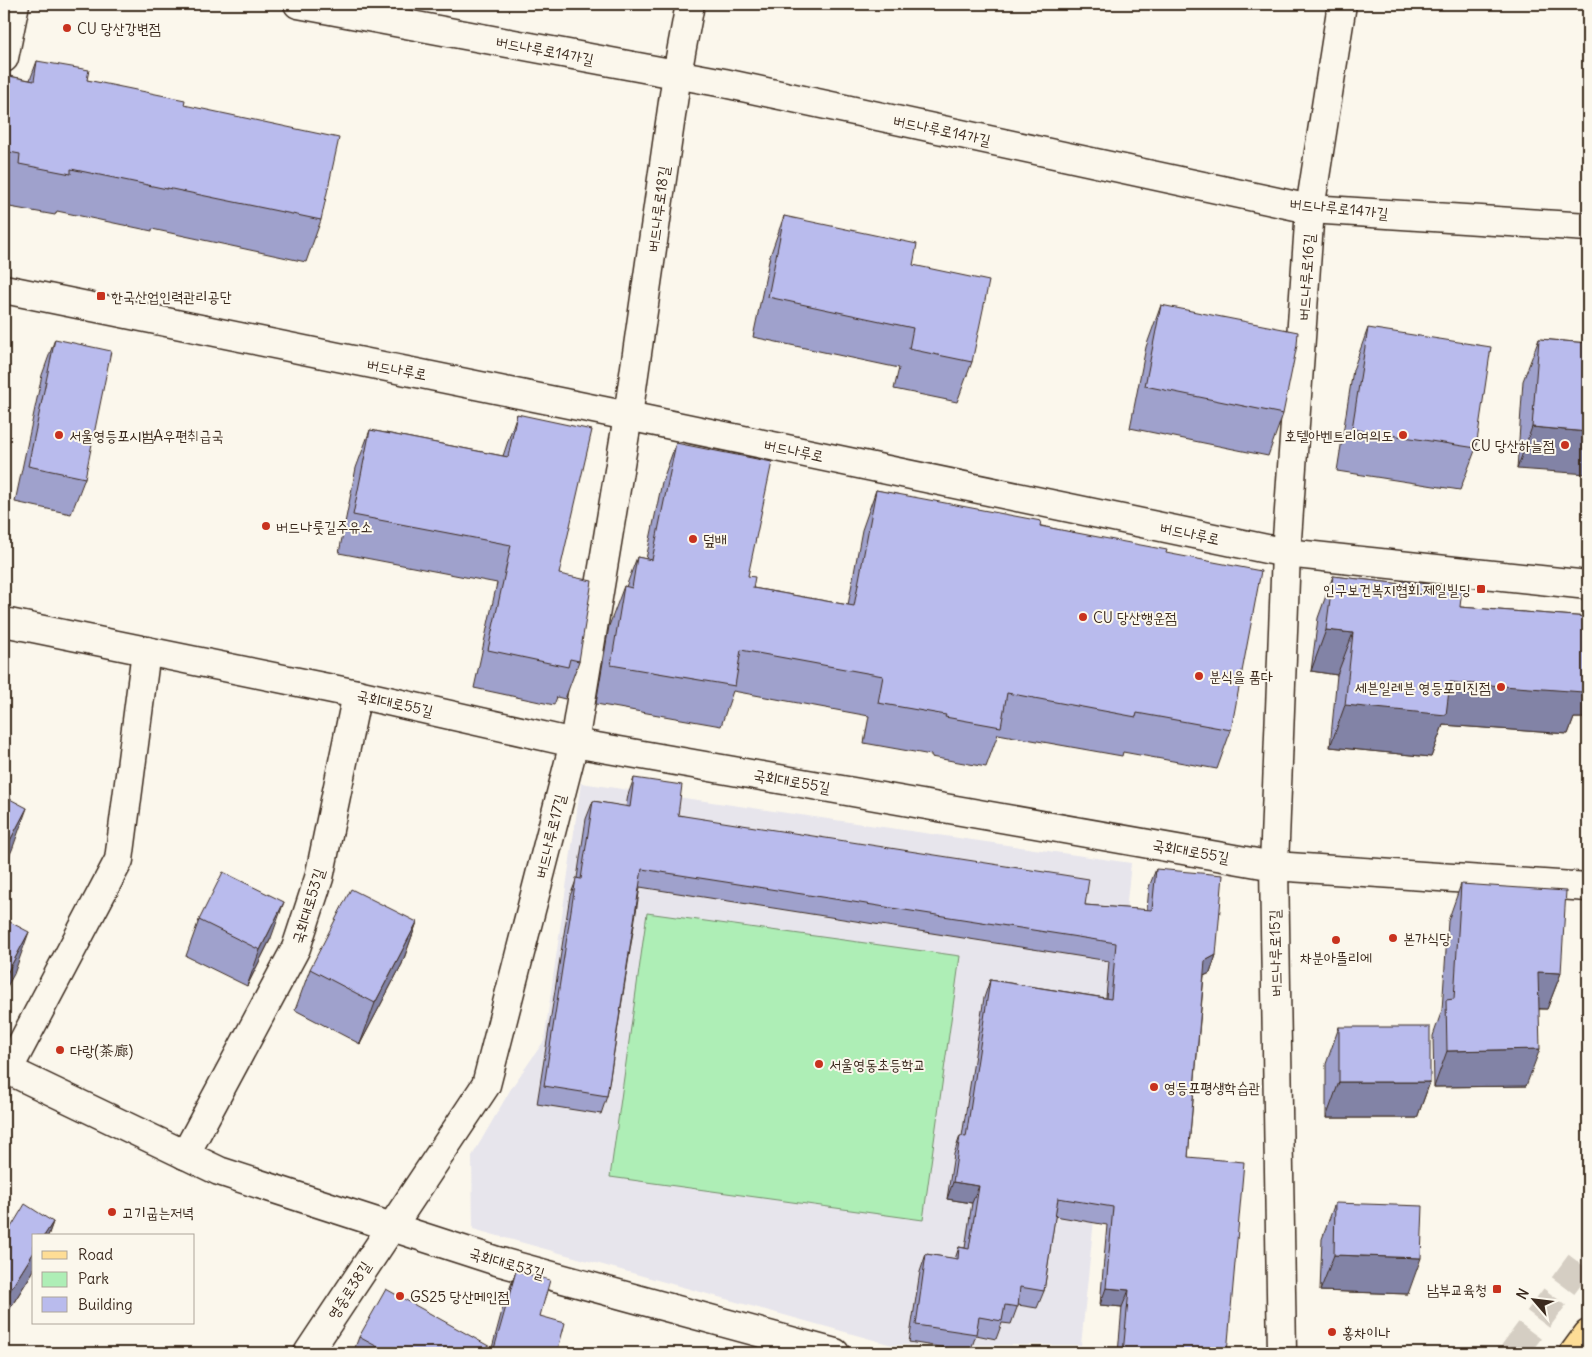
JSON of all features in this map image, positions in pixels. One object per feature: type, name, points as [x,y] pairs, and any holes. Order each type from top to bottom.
[{"type":"main road","points":[[1574,1353],[1588,1334]]},
{"type":"street","points":[[4,58],[14,4]]},
{"type":"street","name":"버드나루로14가길","points":[[298,4],[724,83],[1310,209],[1588,227]]},
{"type":"street","name":"버드나루로18길","points":[[628,416],[677,74],[690,4]]},
{"type":"street","name":"버드나루로16길","points":[[1286,553],[1310,209],[1342,4]]},
{"type":"street","name":"버드나루로","points":[[4,289],[1286,553],[1588,585]]},
{"type":"street","name":"버드나루로17길","points":[[390,1228],[486,1085],[574,743],[628,416]]},
{"type":"street","name":"버드나루로15길","points":[[1282,1353],[1274,866],[1286,553]]},
{"type":"street","name":"국회대로55길","points":[[4,622],[357,694],[574,743],[1274,866],[1588,887]]},
{"type":"street","name":"국회대로53길","points":[[146,651],[119,860],[6,1069],[219,1171],[496,1261],[835,1353]]},
{"type":"street","name":"국회대로53길","points":[[185,1155],[296,948],[319,878],[357,694]]},
{"type":"street","name":"영중로38길","points":[[308,1353],[390,1228]]},
{"type":"shaded area","name":"서울영동초등학교","points":[[581,783],[1131,863],[1081,1345],[892,1345],[473,1229],[472,1156],[512,1087],[544,1041]]},
{"type":"green space","points":[[647,913],[960,956],[923,1220],[610,1177]]},
{"type":"building","points":[[37,61],[89,70],[87,80],[185,100],[184,105],[339,138],[321,220],[71,169],[71,174],[19,164],[20,154],[4,151],[4,75],[34,81]]},
{"type":"building","points":[[784,216],[917,244],[913,265],[989,281],[972,362],[909,349],[913,328],[768,297]]},
{"type":"building","points":[[1161,305],[1298,332],[1283,414],[1145,386]]},
{"type":"building","points":[[1368,328],[1491,347],[1476,448],[1352,429]]},
{"type":"building","points":[[55,339],[111,351],[85,478],[28,466]]},
{"type":"building","points":[[1539,339],[1588,343],[1588,432],[1532,427]]},
{"type":"building","points":[[517,414],[592,430],[559,574],[592,581],[579,661],[570,659],[568,667],[488,650],[511,545],[353,515],[370,430],[508,457]]},
{"type":"building","points":[[676,443],[772,462],[748,576],[755,577],[753,588],[854,606],[876,490],[1041,521],[1040,526],[1167,550],[1166,553],[1261,571],[1231,730],[1137,713],[1136,717],[1007,693],[1001,727],[878,703],[883,676],[741,650],[735,686],[611,665],[624,586],[632,588],[637,557],[652,560]]},
{"type":"building","points":[[1333,576],[1402,584],[1402,581],[1462,588],[1460,607],[1588,617],[1588,676],[1585,676],[1583,692],[1450,682],[1446,715],[1345,705],[1353,633],[1326,630]]},
{"type":"building","points":[[634,778],[682,785],[678,815],[1089,879],[1085,905],[1152,910],[1156,869],[1223,875],[1216,955],[1205,961],[1188,1157],[1244,1162],[1227,1353],[1123,1353],[1129,1290],[1106,1288],[1113,1207],[1058,1198],[1044,1291],[1020,1287],[1018,1307],[1005,1305],[1002,1321],[979,1317],[976,1334],[916,1325],[926,1254],[958,1259],[959,1247],[969,1249],[979,1186],[953,1182],[960,1136],[966,1137],[990,980],[1111,999],[1116,943],[642,869],[607,1096],[544,1086],[576,878],[581,879],[593,801],[630,807]]},
{"type":"building","points":[[4,796],[27,808],[4,852]]},
{"type":"building","points":[[223,872],[284,902],[260,950],[199,920]]},
{"type":"building","points":[[1461,884],[1566,891],[1561,973],[1538,972],[1540,1049],[1447,1051],[1446,1000],[1454,999]]},
{"type":"building","points":[[351,889],[417,922],[375,1003],[310,969]]},
{"type":"building","points":[[4,919],[29,932],[4,979]]},
{"type":"building","points":[[1339,1027],[1430,1027],[1430,1082],[1339,1082]]},
{"type":"building","points":[[1335,1203],[1423,1206],[1421,1258],[1334,1255]]},
{"type":"building","points":[[25,1204],[53,1222],[45,1234],[32,1234],[32,1255],[9,1292],[4,1289],[4,1239]]},
{"type":"building","points":[[516,1271],[550,1280],[540,1316],[565,1323],[557,1353],[389,1353],[359,1337],[386,1289],[494,1349]]},
{"type":"tunnel","points":[[1513,1353],[1588,1252]]},
{"type":"place","name":"CU 당산강변점","points":[[67,28]]},
{"type":"place","name":"한국산업인력관리공단","points":[[101,296]]},
{"type":"place","name":"서울영등포시범A우편취급국","points":[[59,435]]},
{"type":"place","name":"호텔아벤트리여의도","points":[[1403,435]]},
{"type":"place","name":"CU 당산하늘점","points":[[1565,445]]},
{"type":"place","name":"버드나룻길주유소","points":[[266,526]]},
{"type":"place","name":"덮배","points":[[693,539]]},
{"type":"place","name":"인구보건복지협회.제일빌딩","points":[[1481,589]]},
{"type":"place","name":"CU 당산행운점","points":[[1083,617]]},
{"type":"place","name":"분식을 품다","points":[[1199,676]]},
{"type":"place","name":"세븐일레븐 영등포미진점","points":[[1501,687]]},
{"type":"place","name":"본가식당","points":[[1393,938]]},
{"type":"place","name":"차분아뜰리에","points":[[1336,940]]},
{"type":"place","name":"다랑(茶廊)","points":[[60,1050]]},
{"type":"place","name":"서울영동초등학교","points":[[819,1064]]},
{"type":"place","name":"영등포평생학습관","points":[[1154,1087]]},
{"type":"place","name":"고기굽는저녁","points":[[112,1212]]},
{"type":"place","name":"남부교육청","points":[[1497,1289]]},
{"type":"place","name":"GS25 당산메인점","points":[[400,1296]]},
{"type":"place","name":"홍차이나","points":[[1332,1332]]}]
